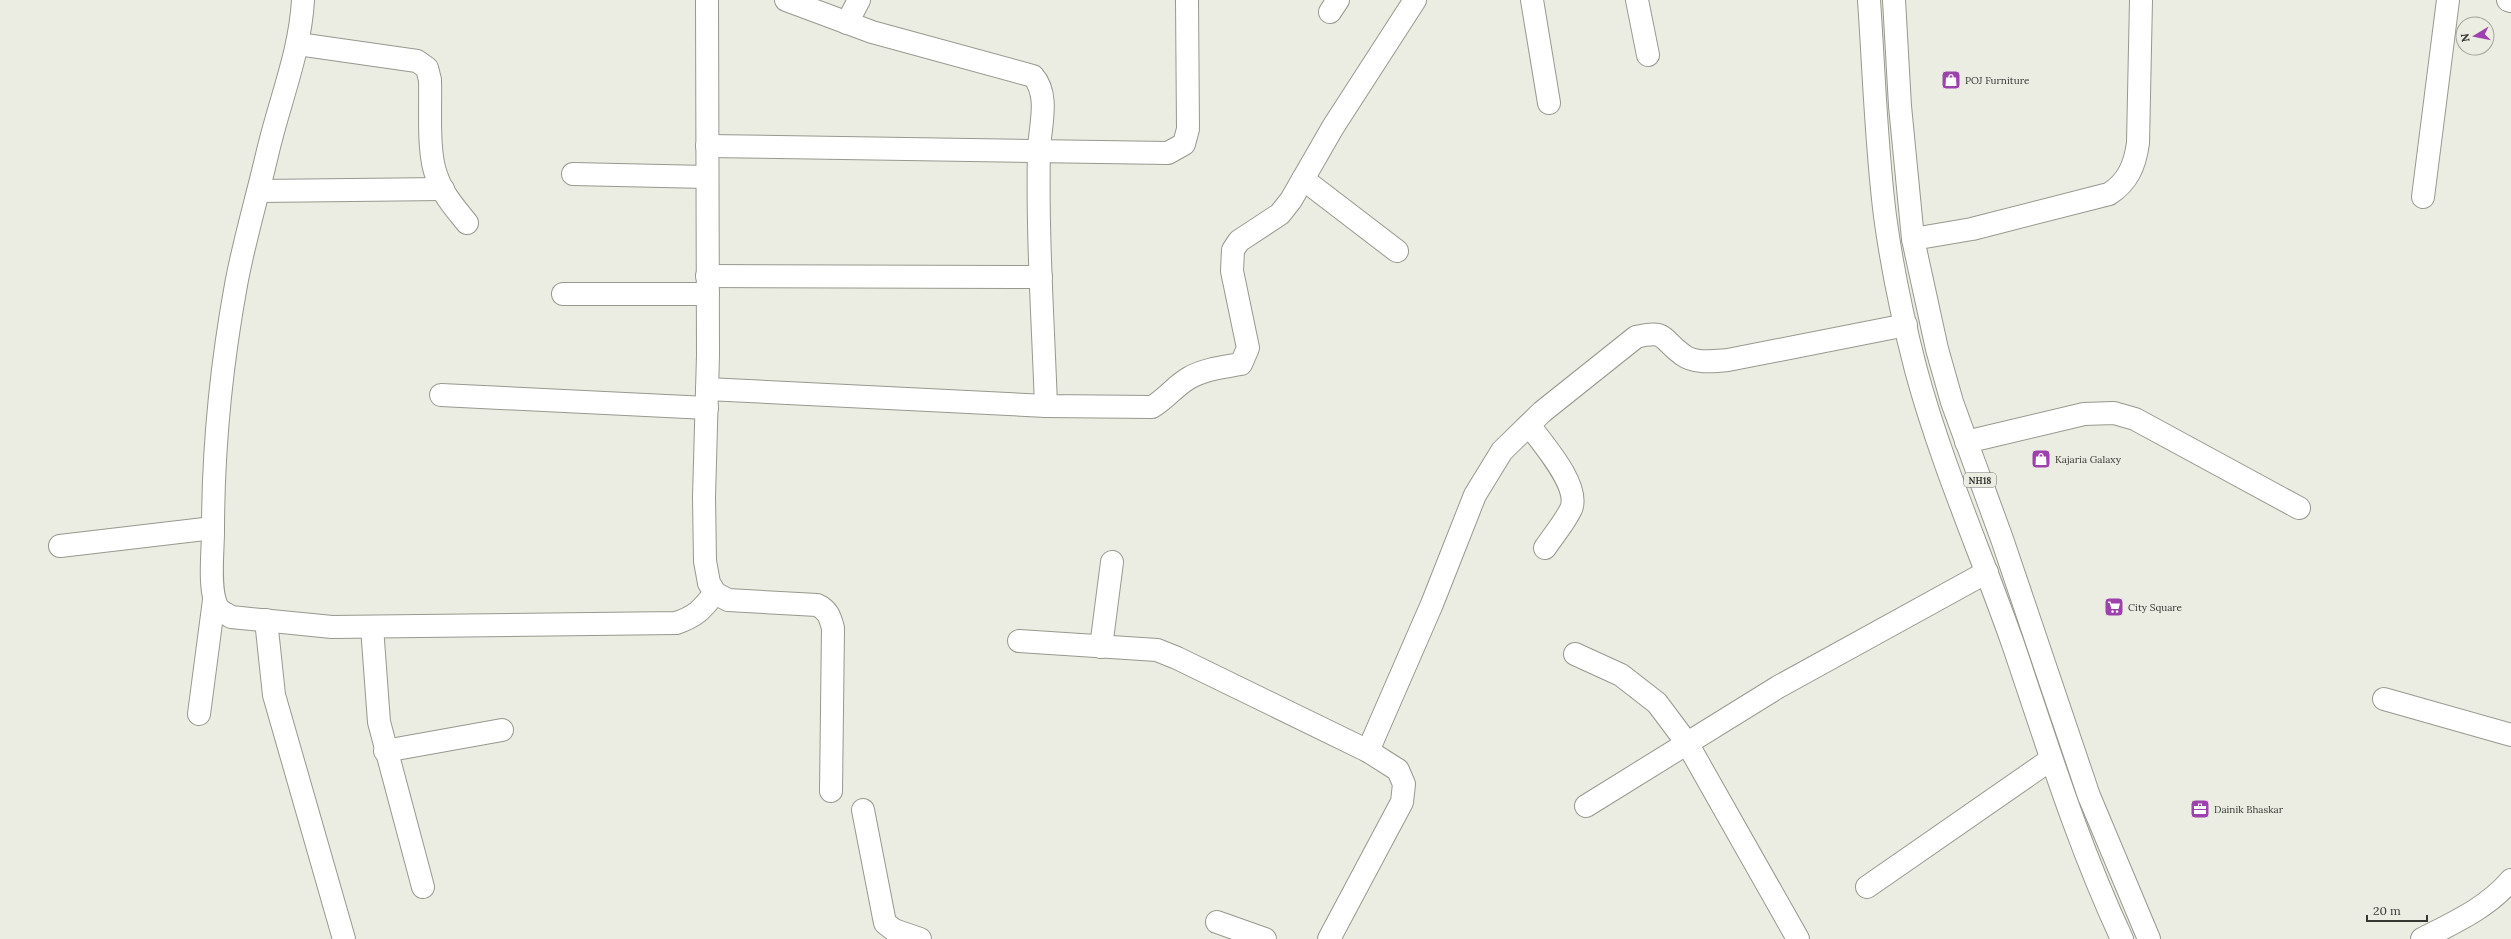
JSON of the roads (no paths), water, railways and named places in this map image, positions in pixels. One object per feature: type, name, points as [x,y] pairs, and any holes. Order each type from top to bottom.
[{"type":"main road","points":[[199,714],[214,600],[213,528],[216,419],[221,382],[236,283],[273,129],[292,73],[298,44],[303,0]]},
{"type":"main road","points":[[707,0],[708,285],[704,497],[705,561],[709,583],[715,593],[728,600],[817,605],[825,609],[831,618],[834,628],[831,791]]},
{"type":"main road","points":[[786,0],[872,32],[1033,76],[1040,84],[1042,98],[1039,149],[1041,277],[1046,406]]},
{"type":"main road","points":[[847,23],[859,0]]},
{"type":"main road","points":[[707,146],[1039,149],[1168,153],[1184,144],[1188,129],[1187,0]]},
{"type":"main road","points":[[441,395],[1152,408],[1164,400],[1189,378],[1206,370],[1241,364],[1248,348],[1232,271],[1233,250],[1239,241],[1280,214],[1303,180],[1333,127],[1415,0]]},
{"type":"main road","points":[[1532,0],[1549,103]]},
{"type":"main road","points":[[1637,0],[1648,55]]},
{"type":"main road","name":"NH18","points":[[1869,0],[1885,216],[1906,325],[1917,372],[1943,452],[1988,572],[2050,760],[2077,835],[2122,939]]},
{"type":"main road","name":"NH18","points":[[1894,0],[1900,106],[1913,239],[1937,349],[1966,442],[2004,546],[2088,796],[2149,939]]},
{"type":"main road","points":[[1913,239],[1972,229],[2109,194],[2119,187],[2135,164],[2138,143],[2141,0]]},
{"type":"main road","points":[[2423,197],[2448,0]]},
{"type":"main road","points":[[298,44],[417,61],[426,68],[430,80],[433,162],[436,177],[467,223]]},
{"type":"main road","points":[[573,174],[707,177]]},
{"type":"main road","points":[[1303,180],[1397,251]]},
{"type":"main road","points":[[259,190],[443,189]]},
{"type":"main road","points":[[563,294],[708,285],[1041,277]]},
{"type":"main road","points":[[1368,751],[1432,604],[1475,495],[1502,451],[1529,425],[1629,342],[1651,333],[1666,338],[1683,356],[1699,361],[1728,360],[1906,325]]},
{"type":"main road","points":[[1966,442],[2084,414],[2114,413],[2135,419],[2299,508]]},
{"type":"main road","points":[[1529,425],[1566,476],[1571,492],[1571,508],[1545,548]]},
{"type":"main road","points":[[60,546],[213,528]]},
{"type":"main road","points":[[1101,647],[1112,562]]},
{"type":"main road","points":[[1586,806],[1778,687],[1988,572]]},
{"type":"main road","points":[[214,600],[219,609],[231,617],[332,627],[676,623],[692,618],[715,593]]},
{"type":"main road","points":[[266,620],[274,695],[344,939]]},
{"type":"main road","points":[[372,627],[376,698],[385,751],[423,887]]},
{"type":"main road","points":[[1019,641],[1157,650],[1177,658],[1368,751],[1398,770],[1404,784],[1402,802],[1329,939]]},
{"type":"main road","points":[[1575,654],[1621,675],[1657,703],[1687,743],[1798,939]]},
{"type":"main road","points":[[2384,699],[2511,735]]},
{"type":"main road","points":[[385,751],[502,730]]},
{"type":"main road","points":[[1867,888],[2050,760]]},
{"type":"main road","points":[[862,810],[886,923],[894,930],[920,939]]},
{"type":"main road","points":[[2422,939],[2479,910],[2498,896],[2511,880]]},
{"type":"main road","points":[[1217,922],[1265,939]]},
{"type":"place","name":"POJ Furniture","points":[[1951,80]]},
{"type":"place","name":"Kajaria Galaxy","points":[[2041,459]]},
{"type":"place","name":"City Square","points":[[2114,607]]},
{"type":"place","name":"Dainik Bhaskar","points":[[2200,809]]}]
